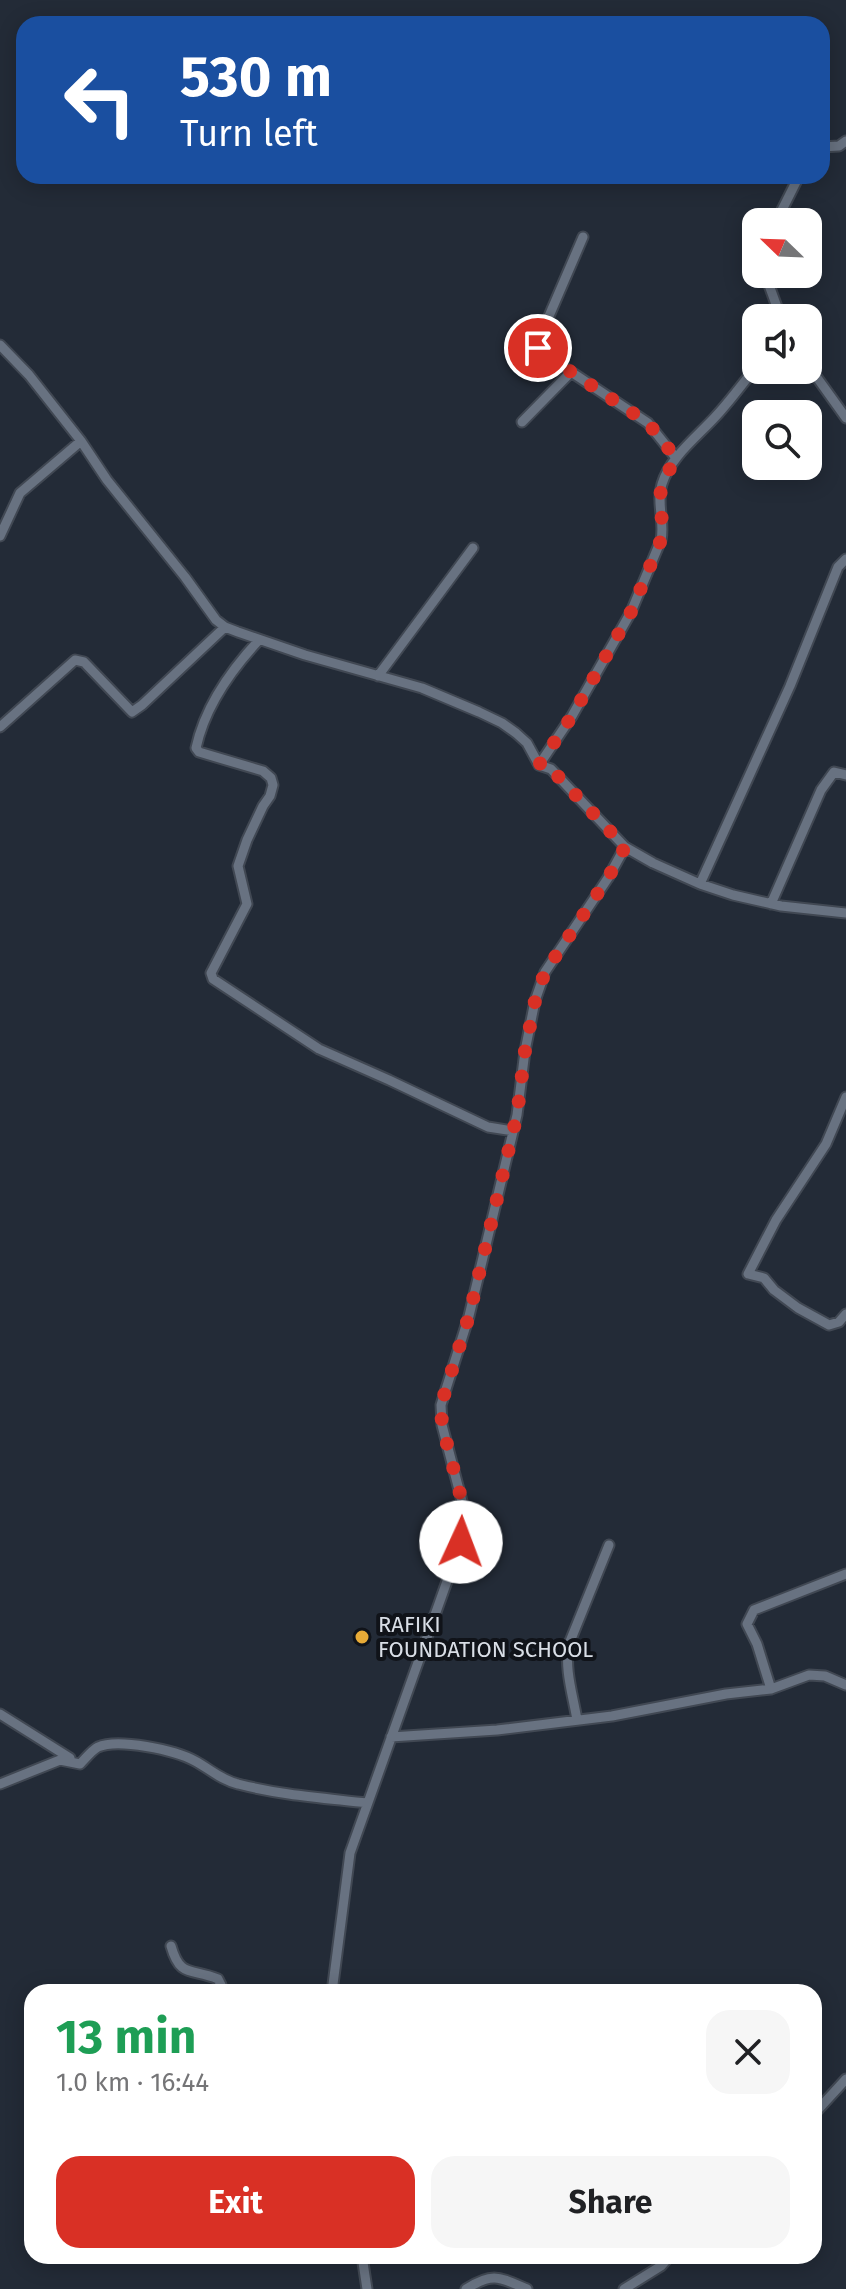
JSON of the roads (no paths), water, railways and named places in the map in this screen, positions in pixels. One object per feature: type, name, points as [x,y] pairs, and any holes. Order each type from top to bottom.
[{"type":"street","points":[[783,208],[795,184]]},
{"type":"street","points":[[583,237],[538,343],[541,352],[648,423],[676,458]]},
{"type":"street","points":[[0,345],[29,375],[207,610],[225,627],[422,688],[502,723],[527,743],[539,765],[551,769],[625,847],[700,884],[771,904],[846,913]]},
{"type":"street","points":[[522,422],[571,372]]},
{"type":"street","points":[[539,765],[572,716],[631,612],[664,528],[660,507],[662,484],[676,458],[742,384]]},
{"type":"street","points":[[822,384],[846,418]]},
{"type":"street","points":[[0,536],[20,493],[81,441]]},
{"type":"street","points":[[378,676],[473,548]]},
{"type":"street","points":[[700,884],[790,686],[838,567],[846,559]]},
{"type":"street","points":[[0,727],[75,660],[84,662],[132,712],[225,627]]},
{"type":"street","points":[[259,640],[226,678],[196,748],[199,752],[263,771],[271,778],[273,785],[238,866],[247,904],[211,973],[213,979],[319,1049],[488,1127],[513,1131]]},
{"type":"street","points":[[771,904],[821,790],[834,772],[846,775]]},
{"type":"street","points":[[333,1984],[350,1853],[424,1650],[462,1534],[464,1509],[442,1425],[441,1405],[469,1316],[513,1131],[535,1001],[545,972],[625,847]]},
{"type":"street","points":[[846,1097],[826,1144],[776,1220],[748,1274],[764,1278],[798,1308],[829,1325],[839,1322],[846,1314]]},
{"type":"street","points":[[577,1720],[567,1657],[569,1644],[609,1545]]},
{"type":"street","points":[[771,1689],[757,1644],[747,1624],[750,1616],[754,1610],[846,1574]]},
{"type":"street","points":[[391,1737],[497,1730],[577,1720],[771,1689],[809,1675],[825,1676],[846,1685]]},
{"type":"street","points":[[0,1714],[80,1764]]},
{"type":"street","points":[[80,1764],[97,1747],[116,1744],[141,1746],[180,1754],[225,1781],[305,1797],[367,1803]]},
{"type":"street","points":[[0,1784],[60,1760],[80,1764]]},
{"type":"street","points":[[171,1946],[180,1967],[218,1979],[220,1984]]},
{"type":"street","points":[[822,2105],[846,2079]]},
{"type":"street","points":[[363,2264],[367,2289]]},
{"type":"street","points":[[624,2289],[663,2264]]},
{"type":"street","points":[[466,2289],[494,2276],[527,2289]]},
{"type":"place","name":"RAFIKI FOUNDATION SCHOOL","points":[[362,1637]]}]
